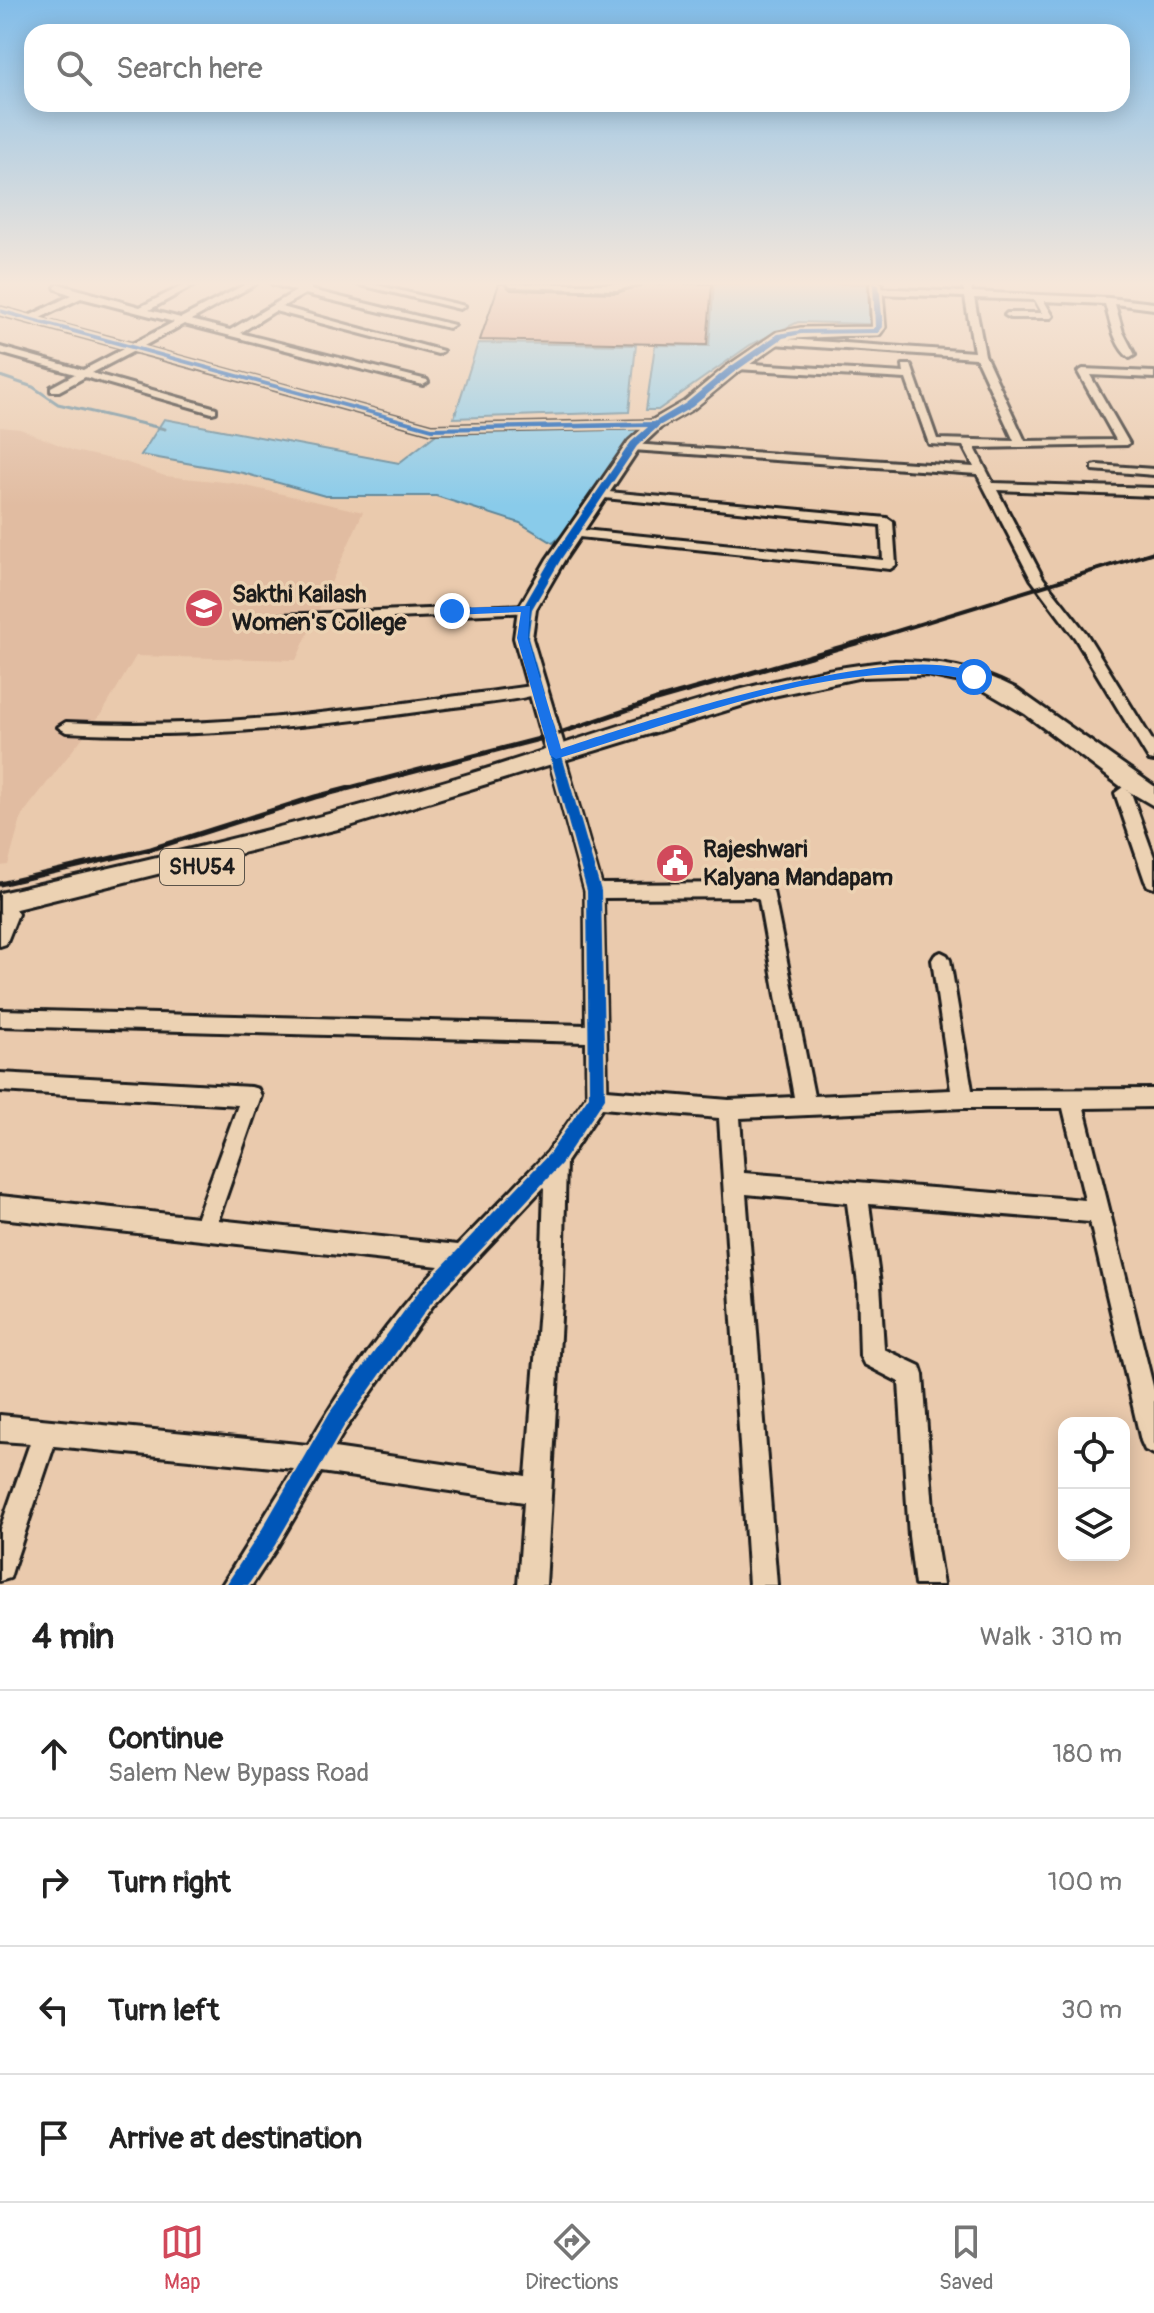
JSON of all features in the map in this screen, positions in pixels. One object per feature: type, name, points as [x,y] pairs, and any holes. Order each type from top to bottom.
[{"type":"main road","points":[[886,669],[904,664],[945,664],[998,678],[1132,775],[1154,787]]},
{"type":"main road","name":"SHU54","points":[[3,911],[285,844],[400,803],[770,690],[886,669],[941,670],[988,682],[1154,797]]},
{"type":"street","points":[[26,358],[212,410]]},
{"type":"street","points":[[55,389],[113,358]]},
{"type":"street","points":[[173,358],[432,429],[656,424]]},
{"type":"street","points":[[332,358],[423,382]]},
{"type":"street","points":[[236,1585],[268,1538],[337,1419],[425,1297],[555,1159],[597,1098],[594,891],[523,638],[527,609],[573,533],[632,447],[656,424],[689,405],[749,358]]},
{"type":"street","points":[[904,358],[933,442],[1123,443],[1083,372],[1154,375]]},
{"type":"street","points":[[981,358],[1020,443]]},
{"type":"street","points":[[737,366],[910,376]]},
{"type":"street","points":[[972,443],[968,445],[980,471],[1037,579],[1081,636],[1154,756]]},
{"type":"street","points":[[632,447],[980,471]]},
{"type":"street","points":[[1097,468],[1154,472]]},
{"type":"street","points":[[988,486],[1154,492]]},
{"type":"street","points":[[573,533],[890,565],[887,522],[598,495]]},
{"type":"street","points":[[280,619],[527,609]]},
{"type":"street","points":[[66,727],[123,732],[236,730],[539,690]]},
{"type":"street","points":[[1123,793],[1154,881]]},
{"type":"street","points":[[594,891],[757,890],[767,896],[806,1105]]},
{"type":"street","points":[[0,939],[3,911]]},
{"type":"street","points":[[941,960],[963,1099]]},
{"type":"street","points":[[0,1018],[598,1034]]},
{"type":"street","points":[[0,1082],[251,1096],[204,1229]]},
{"type":"street","points":[[597,1098],[729,1109],[963,1099],[1154,1098]]},
{"type":"street","points":[[1071,1098],[1154,1441]]},
{"type":"street","points":[[729,1109],[763,1585]]},
{"type":"street","points":[[532,1585],[552,1282],[555,1159]]},
{"type":"street","points":[[734,1183],[1099,1212]]},
{"type":"street","points":[[857,1195],[869,1284],[872,1356],[911,1375],[922,1536],[929,1585]]},
{"type":"street","points":[[0,1207],[463,1257]]},
{"type":"street","points":[[0,1428],[315,1458],[538,1491]]},
{"type":"street","points":[[0,1568],[46,1432]]},
{"type":"shaded area","points":[[0,427],[20,429],[74,451],[125,462],[165,476],[233,483],[363,512],[296,660],[136,656],[104,710],[22,815],[8,865],[0,866]]},
{"type":"water","points":[[473,358],[635,358],[629,412],[454,418]]},
{"type":"water","points":[[653,358],[732,358],[658,410],[646,410]]},
{"type":"water","points":[[164,419],[399,463],[439,432],[642,426],[612,463],[570,528],[553,543],[520,523],[436,496],[325,496],[243,473],[141,455]]},
{"type":"waterway","points":[[0,376],[33,387],[58,404],[165,429]]},
{"type":"railway","points":[[871,639],[1154,552]]},
{"type":"railway","points":[[0,884],[151,849],[315,797],[551,736],[656,700],[877,637]]},
{"type":"cycle path","points":[[172,358],[432,429],[656,424]]},
{"type":"cycle path","points":[[236,1585],[268,1538],[337,1419],[425,1297],[555,1159],[597,1098],[594,891],[523,638],[527,609],[556,559],[634,444],[656,424],[689,405],[749,358]]},
{"type":"place","name":"Sakthi Kailash Women's College","points":[[204,608]]},
{"type":"place","name":"Rajeshwari Kalyana Mandapam","points":[[675,863]]},
{"type":"route","points":[[452,611],[527,609],[523,638],[556,755],[627,731],[807,681],[886,669],[941,670],[974,677]]}]
